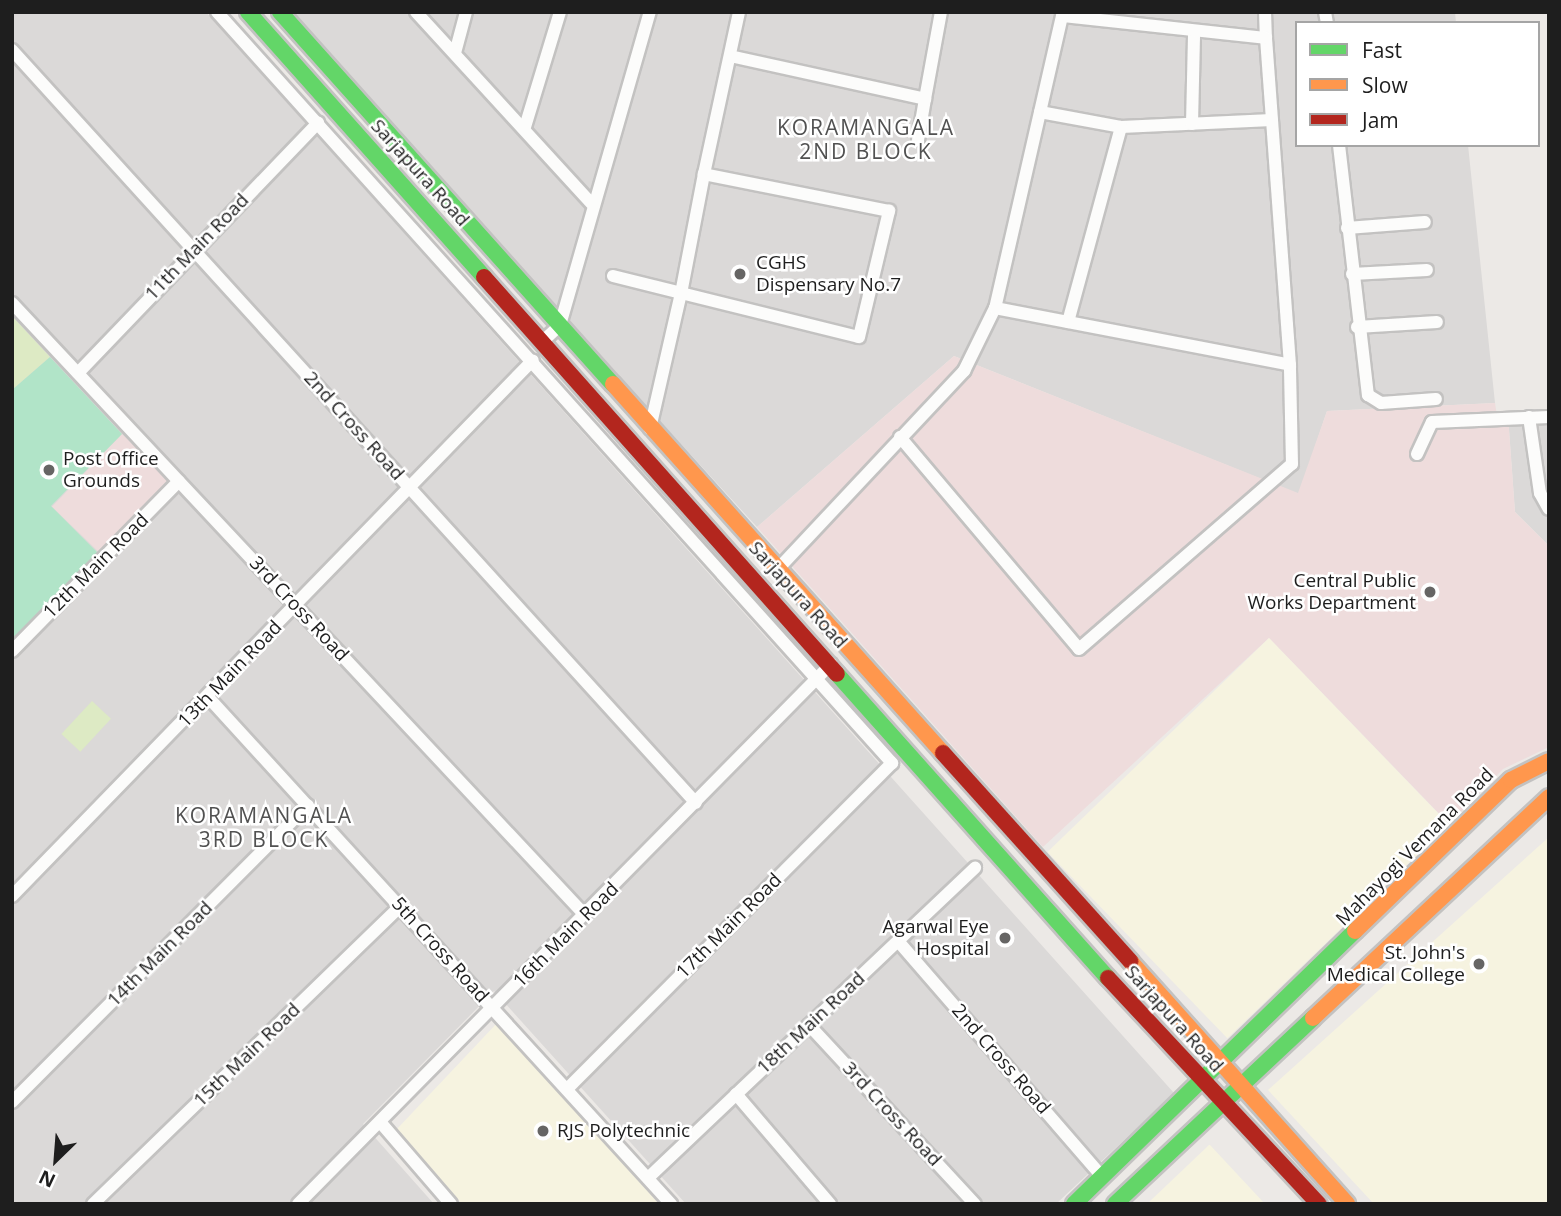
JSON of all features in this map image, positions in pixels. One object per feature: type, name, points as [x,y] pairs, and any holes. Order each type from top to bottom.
[{"type":"main road","name":"Sarjapura Road","points":[[280,12],[1220,1068],[1347,1204]]},
{"type":"main road","name":"Sarjapura Road","points":[[251,13],[1203,1084],[1319,1204]]},
{"type":"main road","name":"Mahayogi Vemana Road","points":[[1074,1204],[1220,1068],[1511,780],[1549,761]]},
{"type":"main road","points":[[1115,1204],[1549,797]]},
{"type":"street","points":[[217,12],[533,360],[816,681]]},
{"type":"street","points":[[416,12],[525,127],[591,203]]},
{"type":"street","points":[[455,53],[466,12]]},
{"type":"street","points":[[525,127],[560,12]]},
{"type":"street","points":[[543,341],[560,325],[591,203],[650,12]]},
{"type":"street","points":[[650,428],[739,12]]},
{"type":"street","points":[[918,140],[942,12]]},
{"type":"street","points":[[900,438],[1079,649],[1292,464],[1290,365],[1265,12]]},
{"type":"street","points":[[778,569],[964,371],[995,308],[1062,16],[1194,34],[1266,38]]},
{"type":"street","points":[[1192,124],[1194,34]]},
{"type":"street","name":"2nd Cross Road","points":[[12,50],[696,803]]},
{"type":"street","points":[[730,56],[925,99]]},
{"type":"street","points":[[1040,112],[1121,127],[1272,120]]},
{"type":"street","name":"11th Main Road","points":[[78,373],[193,249],[318,123]]},
{"type":"street","points":[[1068,322],[1121,127]]},
{"type":"street","points":[[1339,147],[1357,327],[1372,400],[1436,399]]},
{"type":"street","points":[[613,276],[859,337],[888,211],[704,174]]},
{"type":"street","points":[[1347,228],[1425,222]]},
{"type":"street","points":[[1352,274],[1427,270]]},
{"type":"street","name":"3rd Cross Road","points":[[12,303],[585,915]]},
{"type":"street","points":[[995,308],[1290,365]]},
{"type":"street","points":[[1357,327],[1437,323]]},
{"type":"street","name":"13th Main Road","points":[[12,896],[533,360]]},
{"type":"street","points":[[1529,417],[1549,509]]},
{"type":"street","points":[[1417,454],[1432,422],[1549,417]]},
{"type":"street","name":"12th Main Road","points":[[12,651],[179,481]]},
{"type":"street","name":"16th Main Road","points":[[304,1202],[831,664]]},
{"type":"street","name":"17th Main Road","points":[[567,1089],[892,763],[816,681]]},
{"type":"street","name":"5th Cross Road","points":[[208,696],[671,1204]]},
{"type":"street","name":"14th Main Road","points":[[12,1102],[308,805]]},
{"type":"street","name":"18th Main Road","points":[[648,1178],[995,849]]},
{"type":"street","name":"15th Main Road","points":[[93,1204],[400,906]]},
{"type":"street","name":"2nd Cross Road","points":[[898,941],[1103,1178]]},
{"type":"street","name":"3rd Cross Road","points":[[809,1025],[975,1204]]},
{"type":"street","points":[[736,1094],[830,1204]]},
{"type":"street","points":[[381,1123],[451,1204]]},
{"type":"shaded area","points":[[12,12],[206,12],[1174,1093],[1056,1204],[686,1204],[494,991],[363,1124],[434,1204],[12,1204]]},
{"type":"shaded area","points":[[286,12],[1455,12],[1456,21],[1295,21],[1295,147],[1468,147],[1495,403],[1327,411],[1299,494],[954,356],[757,527]]},
{"type":"shaded area","points":[[954,356],[1298,493],[1327,411],[1495,403],[1497,416],[1508,416],[1515,512],[1549,546],[1549,747],[1503,769],[1449,824],[1269,638],[1043,847],[757,527]]},
{"type":"shaded area","points":[[1508,416],[1549,416],[1549,546],[1515,512]]},
{"type":"shaded area","points":[[122,434],[170,481],[100,553],[52,507]]},
{"type":"shaded area","points":[[1269,638],[1449,824],[1227,1038],[1047,852]]},
{"type":"shaded area","name":"St. John's Medical College","points":[[1549,837],[1549,1204],[1374,1204],[1268,1090]]},
{"type":"shaded area","points":[[499,1021],[659,1204],[462,1204],[396,1130]]},
{"type":"shaded area","points":[[1209,1145],[1265,1204],[1147,1204]]},
{"type":"green space","points":[[12,316],[50,357],[12,390]]},
{"type":"green space","name":"Post Office Grounds","points":[[50,357],[122,434],[51,506],[98,553],[12,639],[12,390]]},
{"type":"green space","points":[[92,701],[111,719],[80,752],[61,734]]},
{"type":"traffic: fast","points":[[248,12],[484,277]]},
{"type":"traffic: fast","points":[[280,12],[613,384]]},
{"type":"traffic: fast","points":[[837,674],[1108,978]]},
{"type":"traffic: fast","points":[[1074,1204],[1355,931]]},
{"type":"traffic: fast","points":[[1115,1204],[1313,1018]]},
{"type":"traffic: slow","points":[[613,384],[943,753]]},
{"type":"traffic: slow","points":[[1355,931],[1511,780],[1549,761]]},
{"type":"traffic: slow","points":[[1313,1018],[1549,797]]},
{"type":"traffic: slow","points":[[1130,961],[1347,1204]]},
{"type":"traffic: jam","points":[[484,277],[837,674]]},
{"type":"traffic: jam","points":[[943,753],[1130,961]]},
{"type":"traffic: jam","points":[[1108,978],[1319,1204]]},
{"type":"place","name":"CGHS Dispensary No.7","points":[[740,274]]},
{"type":"place","name":"Post Office Grounds","points":[[49,470]]},
{"type":"place","name":"Central Public Works Department","points":[[1430,592]]},
{"type":"place","name":"Agarwal Eye Hospital","points":[[1005,938]]},
{"type":"place","name":"St. John's Medical College","points":[[1479,964]]},
{"type":"place","name":"RJS Polytechnic","points":[[543,1131]]},
{"type":"district","name":"KORAMANGALA 2ND BLOCK","points":[[866,139]]},
{"type":"district","name":"KORAMANGALA 3RD BLOCK","points":[[264,827]]}]
